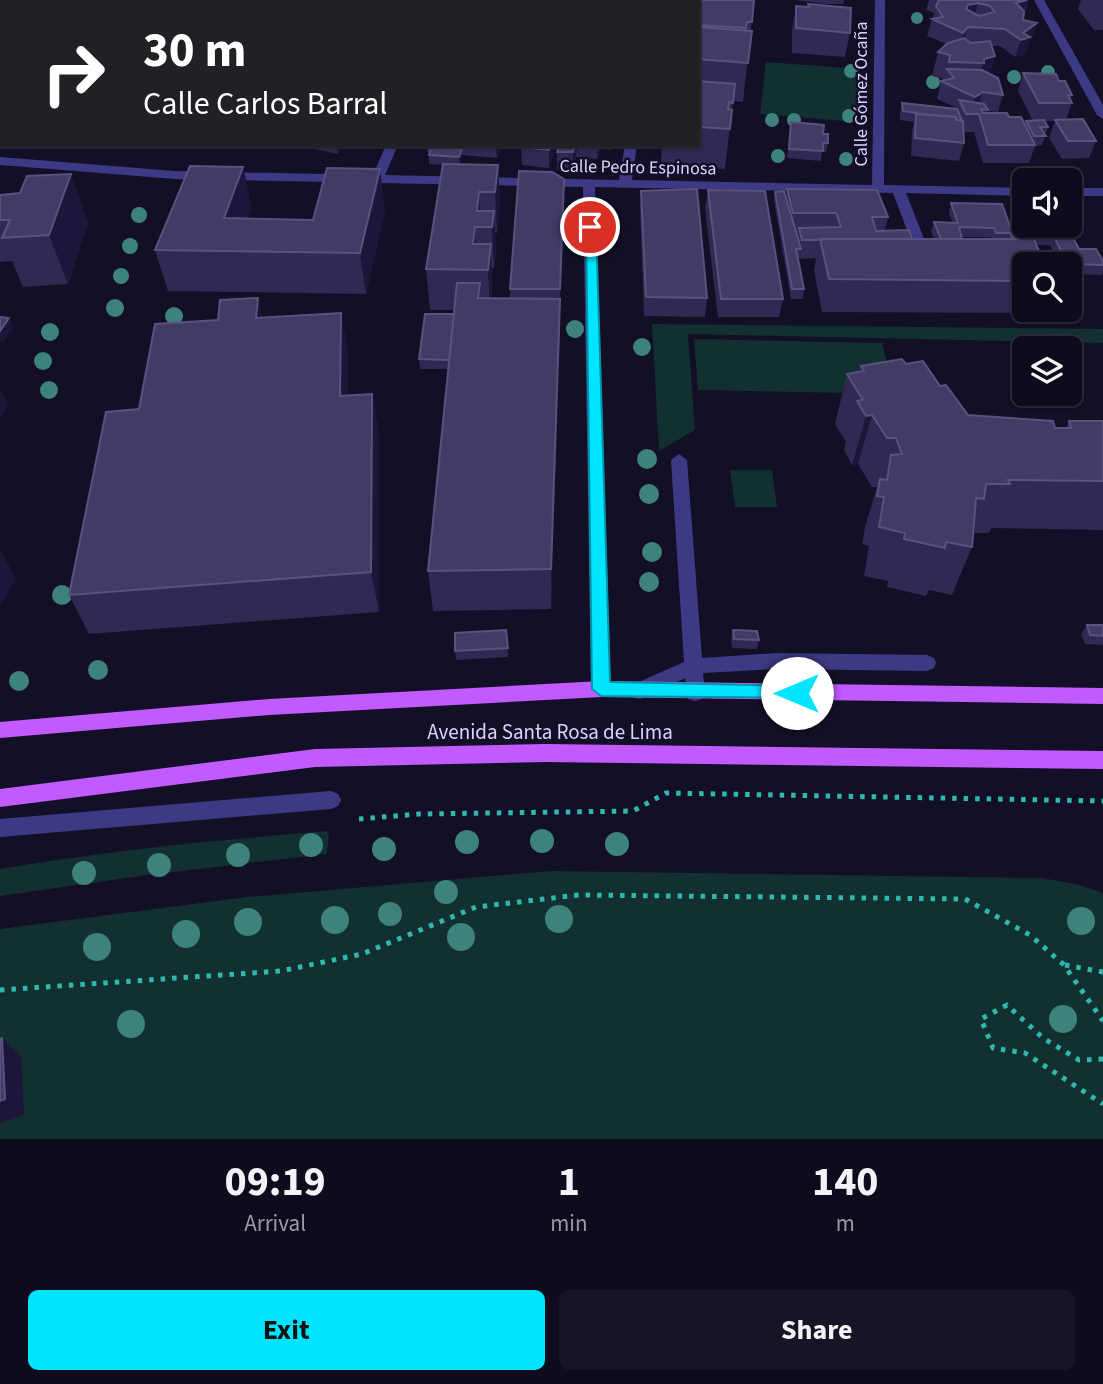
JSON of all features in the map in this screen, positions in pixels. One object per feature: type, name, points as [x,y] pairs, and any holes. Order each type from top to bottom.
[{"type":"main road","name":"Avenida Santa Rosa de Lima","points":[[0,730],[269,707],[601,689],[695,693],[1103,696]]},
{"type":"main road","name":"Avenida Santa Rosa de Lima","points":[[0,798],[315,758],[559,753],[1103,760]]},
{"type":"street","name":"Calle Gómez Ocaña","points":[[878,189],[880,0]]},
{"type":"street","points":[[1039,0],[1103,115]]},
{"type":"street","points":[[377,180],[391,147]]},
{"type":"street","points":[[625,184],[631,147]]},
{"type":"street","name":"Calle Pedro Espinosa","points":[[0,161],[175,175],[1012,192]]},
{"type":"street","points":[[589,183],[601,689]]},
{"type":"street","points":[[898,190],[923,254]]},
{"type":"street","points":[[1082,192],[1103,192]]},
{"type":"street","points":[[679,460],[695,693]]},
{"type":"street","points":[[637,692],[693,666],[776,661],[927,663]]},
{"type":"street","points":[[0,828],[331,800]]},
{"type":"path","points":[[350,820],[419,814],[633,811],[666,793],[1103,801]]},
{"type":"path","points":[[0,990],[281,971],[362,954],[476,907],[578,895],[965,899],[1030,935],[1064,965],[1103,1021]]},
{"type":"path","points":[[1064,965],[1103,972]]},
{"type":"path","points":[[1103,1059],[1079,1060],[1043,1038],[1007,1005],[981,1019],[993,1048],[1025,1053],[1103,1104]]},
{"type":"green space","points":[[766,62],[859,69],[856,122],[760,114]]},
{"type":"green space","points":[[652,324],[1103,329],[1103,343],[1082,343],[1082,336],[1012,336],[1012,341],[688,334],[695,430],[659,451]]},
{"type":"green space","points":[[694,339],[882,343],[895,394],[698,390]]},
{"type":"green space","points":[[730,470],[772,470],[777,507],[735,507]]},
{"type":"green space","points":[[329,831],[327,854],[0,896],[0,869],[123,851]]},
{"type":"green space","points":[[551,871],[1042,878],[1080,885],[1100,892],[1103,894],[1103,1139],[0,1139],[0,929],[247,897]]},
{"type":"building","points":[[700,0],[754,0],[752,22],[747,22],[746,28],[700,25]]},
{"type":"building","points":[[939,0],[1027,0],[1016,3],[1024,11],[1023,20],[1037,23],[1023,33],[1030,37],[1021,40],[1005,29],[968,27],[963,33],[932,19],[943,17],[936,6]],"holes":[[[978,3],[990,6],[995,12],[979,16],[966,9],[968,5]]]},
{"type":"building","points":[[808,4],[851,8],[850,33],[796,28],[796,6],[809,7]]},
{"type":"building","points":[[700,27],[752,31],[748,63],[700,59]]},
{"type":"building","points":[[964,38],[971,43],[990,41],[995,56],[984,59],[984,63],[949,62],[950,55],[938,52],[948,43]]},
{"type":"building","points":[[947,69],[982,70],[998,78],[1003,95],[983,92],[975,97],[941,81],[954,78]]},
{"type":"building","points":[[1023,73],[1056,74],[1059,81],[1065,81],[1072,95],[1068,95],[1072,103],[1039,103]]},
{"type":"building","points":[[700,81],[735,84],[733,103],[729,102],[728,109],[732,110],[730,129],[700,127]]},
{"type":"building","points":[[959,100],[984,104],[988,110],[981,109],[983,113],[1007,113],[1009,117],[1021,117],[1035,145],[988,145],[979,114],[966,114]]},
{"type":"building","points":[[902,103],[957,109],[962,121],[956,120],[956,117],[903,111]]},
{"type":"building","points":[[916,114],[956,117],[956,120],[963,121],[964,143],[915,138]]},
{"type":"building","points":[[1083,119],[1096,141],[1068,141],[1055,120]]},
{"type":"building","points":[[1044,120],[1048,127],[1040,127],[1046,136],[1034,136],[1026,121]]},
{"type":"building","points":[[791,122],[824,125],[823,134],[828,134],[828,143],[823,143],[823,151],[789,149]]},
{"type":"building","points":[[431,147],[462,149],[459,157],[429,155]]},
{"type":"building","points":[[521,147],[550,147],[549,150]]},
{"type":"building","points":[[558,147],[574,147],[573,152],[557,152]]},
{"type":"building","points":[[443,164],[498,165],[495,192],[479,192],[477,211],[494,211],[492,227],[475,227],[473,244],[491,244],[488,270],[426,269]]},
{"type":"building","points":[[190,166],[243,167],[224,218],[313,220],[327,168],[380,169],[360,253],[155,250]]},
{"type":"building","points":[[519,171],[552,172],[564,179],[560,289],[510,289]]},
{"type":"building","points":[[71,174],[49,235],[2,238],[10,220],[0,220],[0,195],[20,193],[27,176]]},
{"type":"building","points":[[697,189],[707,298],[646,297],[641,191]]},
{"type":"building","points":[[787,189],[877,190],[888,217],[872,217],[876,231],[909,230],[912,239],[802,240],[799,228],[841,227],[836,213],[793,213]]},
{"type":"building","points":[[708,190],[765,191],[783,299],[721,299]]},
{"type":"building","points":[[784,191],[801,249],[796,249],[804,289],[792,289],[775,192]]},
{"type":"building","points":[[951,203],[1002,204],[1012,229],[1012,237],[1010,233],[996,233],[994,228],[959,227],[962,239],[941,239],[934,222],[958,223]]},
{"type":"building","points":[[1055,238],[1073,238],[1079,249],[1096,249],[1103,265],[1082,264],[1082,252],[1062,252]]},
{"type":"building","points":[[820,239],[1034,239],[1039,252],[1012,252],[1012,281],[829,279]]},
{"type":"building","points":[[457,283],[480,283],[478,298],[560,299],[551,569],[428,571]]},
{"type":"building","points":[[258,298],[256,318],[341,313],[340,396],[372,394],[371,572],[69,595],[106,412],[139,409],[155,324],[218,320],[220,300]]},
{"type":"building","points":[[425,314],[454,314],[449,360],[419,359]]},
{"type":"building","points":[[0,317],[9,318],[0,331]]},
{"type":"building","points":[[902,359],[906,364],[923,361],[940,386],[946,385],[968,415],[1053,421],[1055,428],[1071,428],[1069,421],[1103,421],[1103,481],[1008,480],[1010,484],[986,484],[984,499],[976,498],[972,547],[946,542],[945,548],[904,539],[905,533],[879,527],[884,497],[877,496],[880,479],[887,480],[891,455],[902,454],[896,438],[887,438],[872,415],[866,416],[857,401],[863,400],[847,374],[864,371],[861,366]]},
{"type":"building","points":[[1087,625],[1103,625],[1103,636],[1090,635]]},
{"type":"building","points":[[506,630],[508,648],[455,651],[455,633]]},
{"type":"building","points":[[733,630],[757,631],[759,640],[734,639]]},
{"type":"building","points":[[2,1038],[5,1099],[0,1101],[0,1039]]},
{"type":"route","points":[[590,227],[601,689],[637,692],[797,693]]}]
